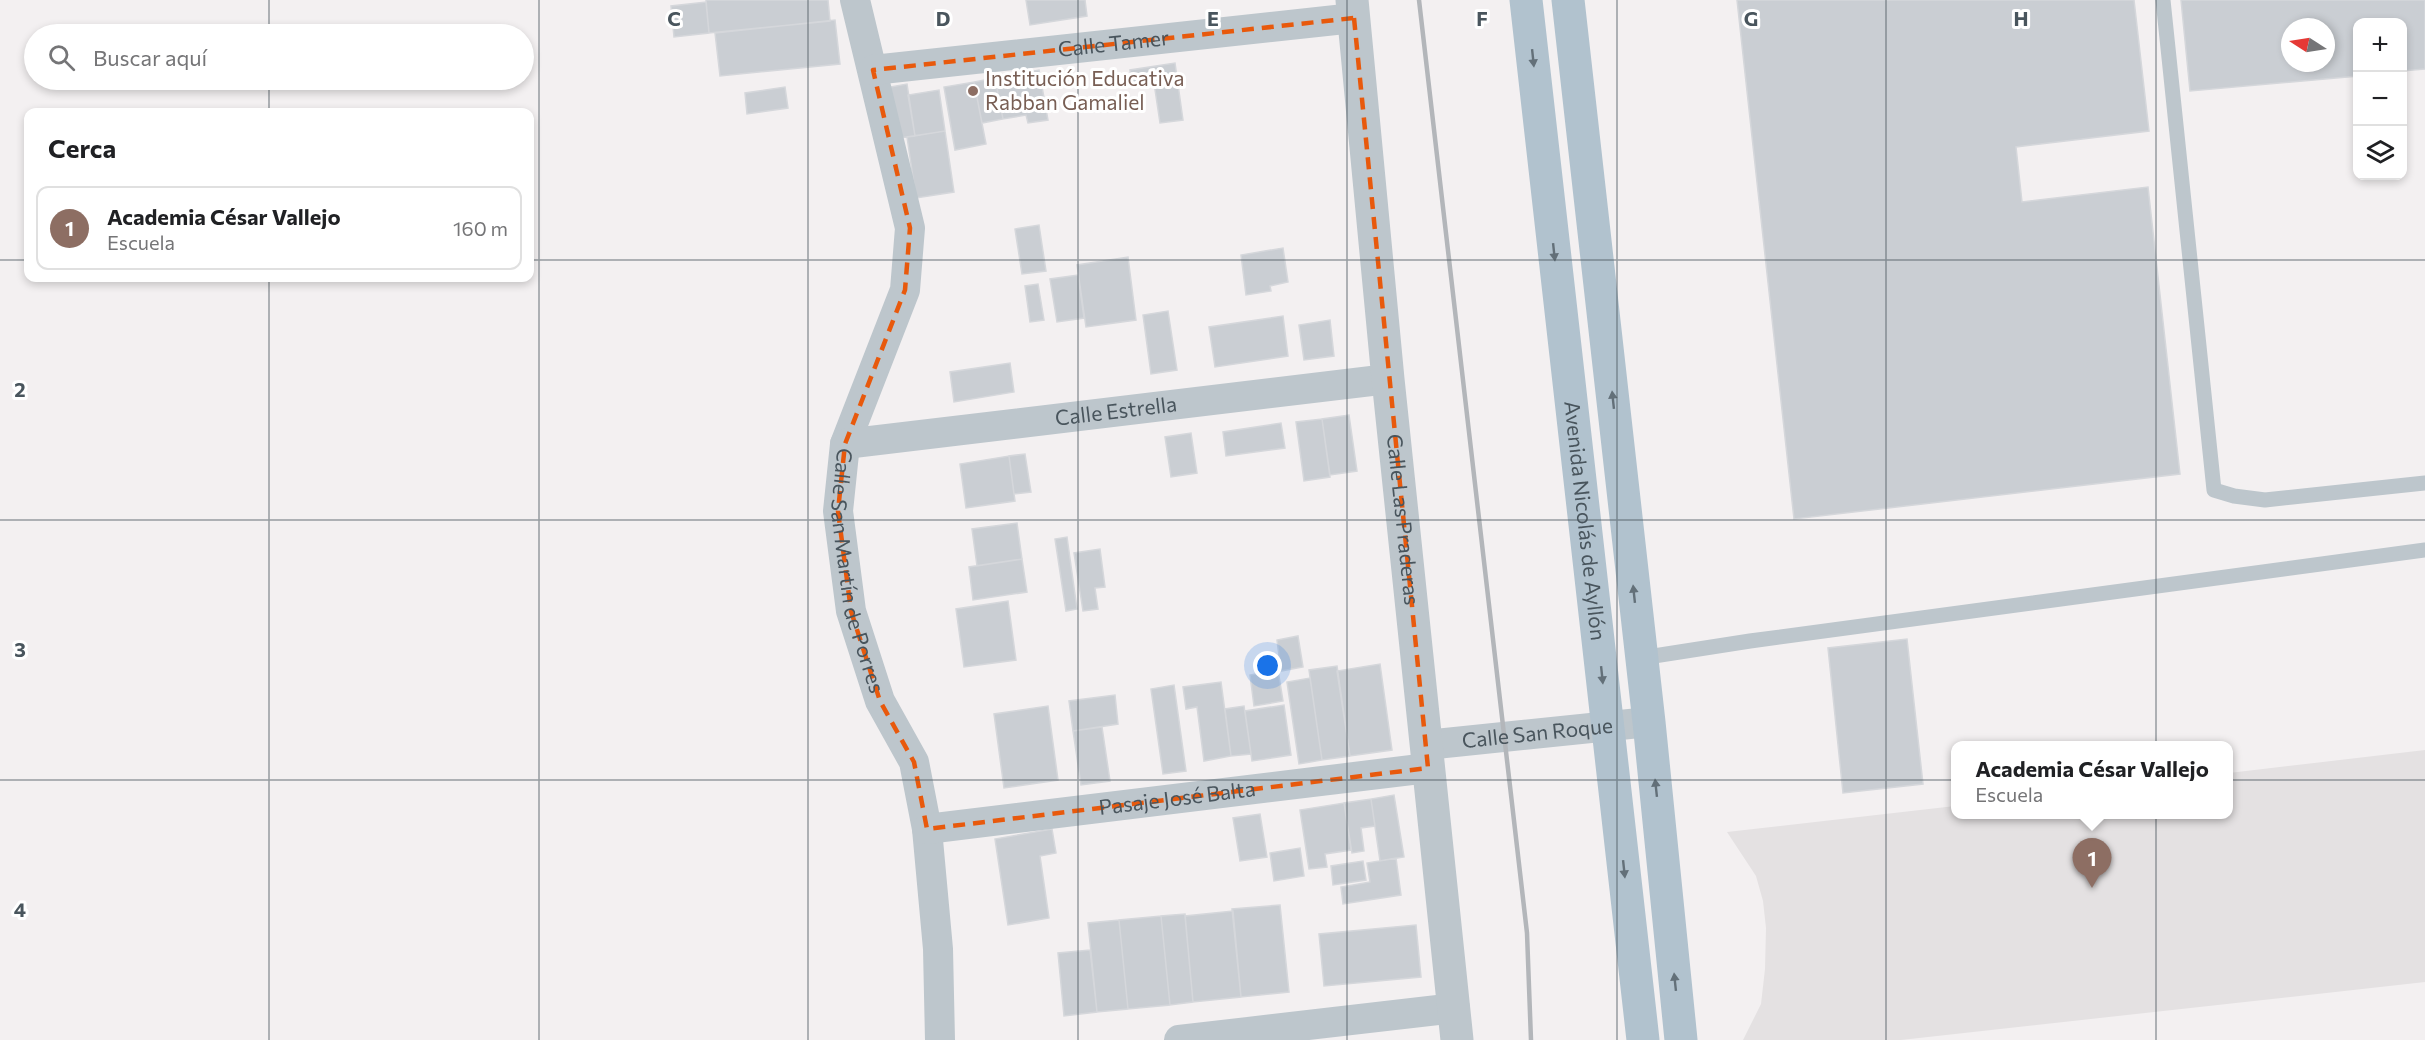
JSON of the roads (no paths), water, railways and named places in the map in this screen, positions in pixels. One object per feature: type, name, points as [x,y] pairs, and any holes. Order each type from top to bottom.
[{"type":"main road","name":"Avenida Nicolás de Ayllón","points":[[1526,0],[1643,1040]]},
{"type":"main road","name":"Avenida Nicolás de Ayllón","points":[[1568,0],[1649,722],[1681,1040]]},
{"type":"street","name":"Calle San Martín de Porres","points":[[855,0],[910,228],[906,290],[845,444],[838,511],[851,611],[880,701],[914,762],[927,829],[938,949],[940,1040]]},
{"type":"street","name":"Calle Tamer","points":[[873,70],[1353,9]]},
{"type":"street","name":"Calle Las Praderas","points":[[1353,9],[1388,379],[1456,1024]]},
{"type":"street","name":"Calle Estrella","points":[[845,444],[1388,379]]},
{"type":"street","name":"Calle San Roque","points":[[1427,756],[1608,726],[1649,722]]},
{"type":"street","name":"Pasaje José Balta","points":[[927,829],[1427,756]]},
{"type":"street","points":[[1179,1040],[1456,1024]]},
{"type":"lane","points":[[2163,0],[2214,490],[2234,496],[2265,500],[2425,483]]},
{"type":"lane","points":[[1641,658],[1750,641],[2425,550]]},
{"type":"railway","points":[[1419,0],[1527,933],[1531,1040]]},
{"type":"place","name":"Institución Educativa Rabban Gamaliel","points":[[973,91]]},
{"type":"place","name":"Academia César Vallejo","points":[[2092,888]]}]
